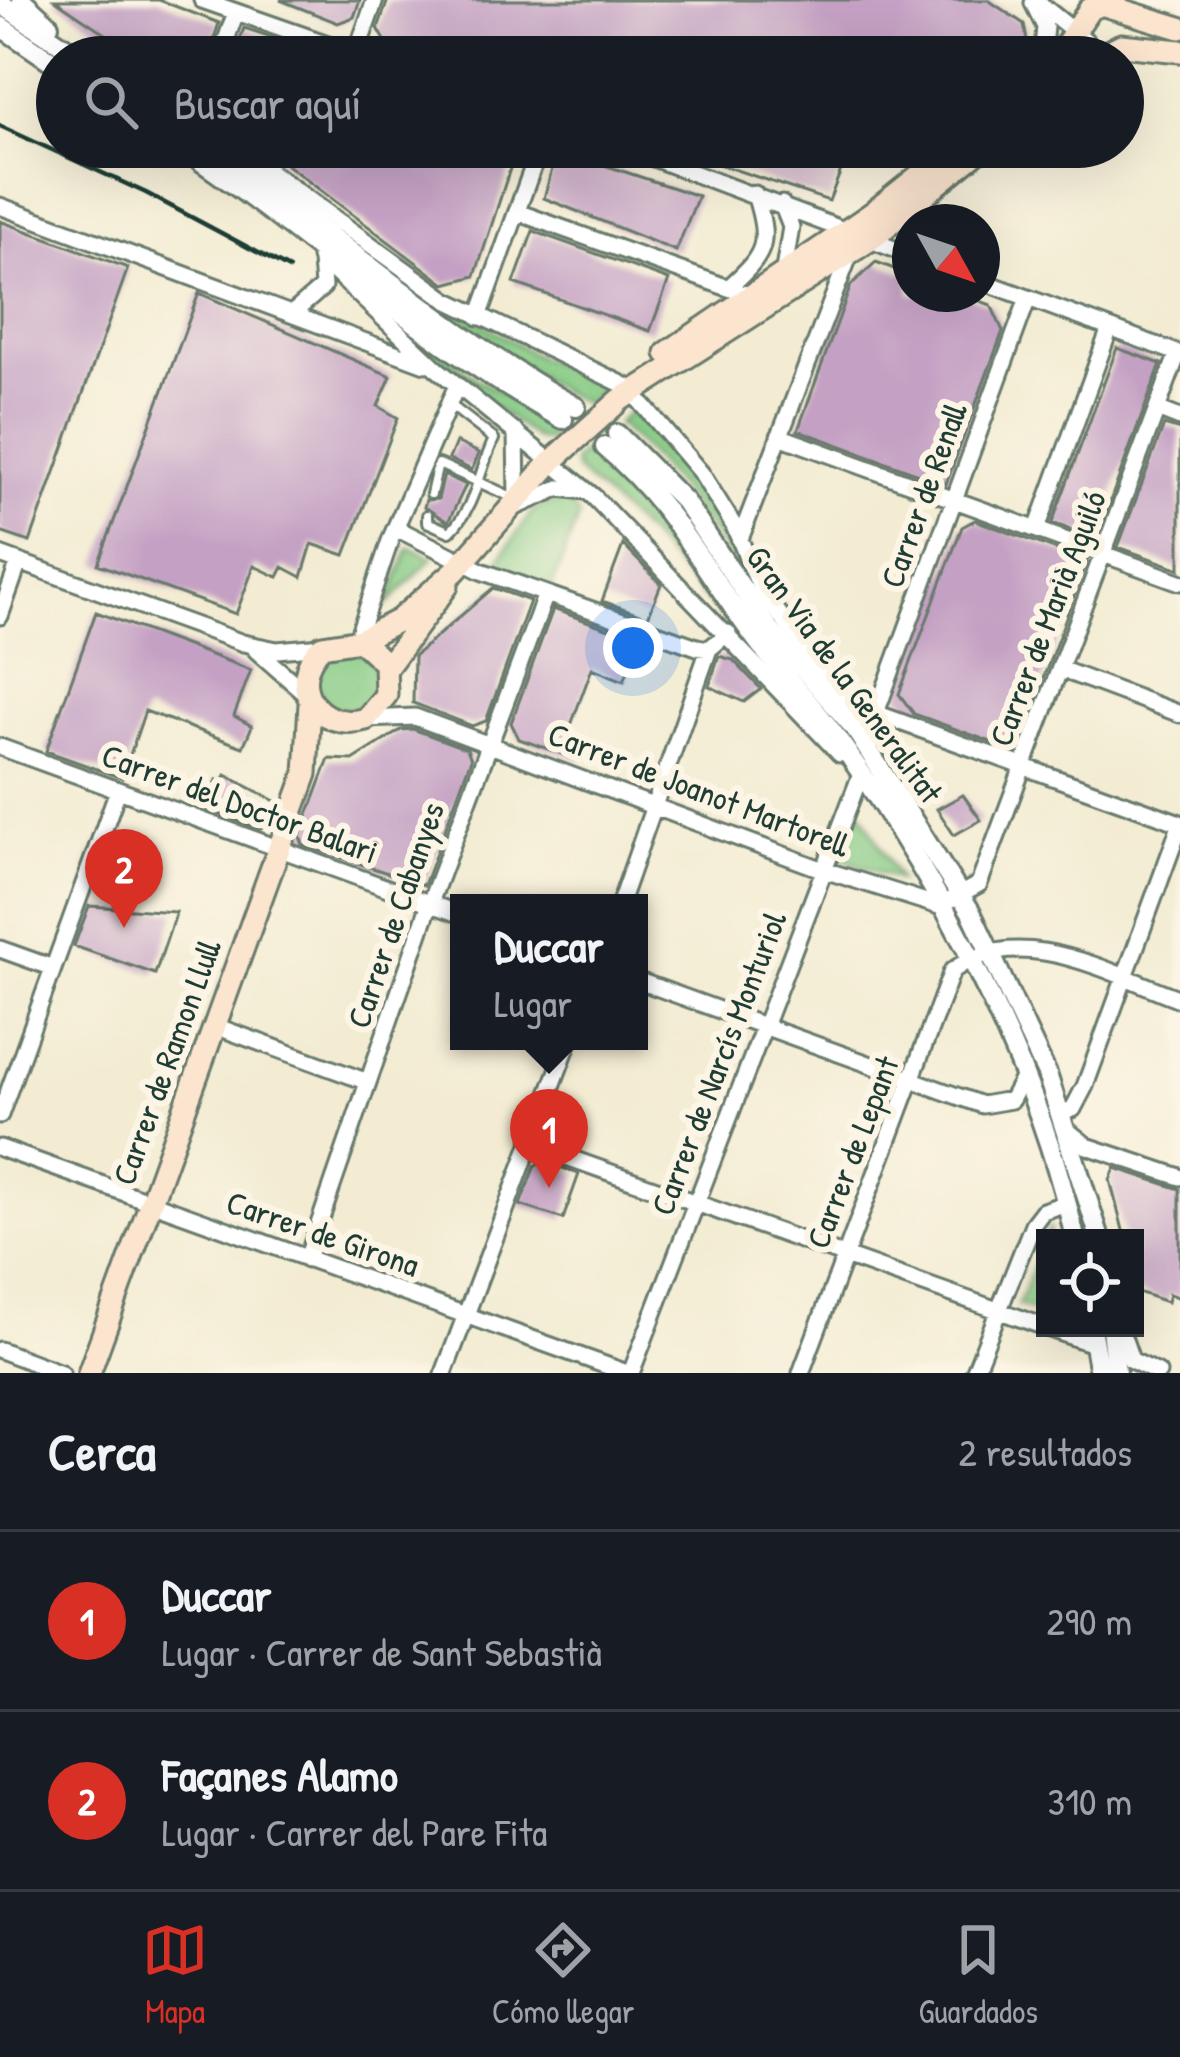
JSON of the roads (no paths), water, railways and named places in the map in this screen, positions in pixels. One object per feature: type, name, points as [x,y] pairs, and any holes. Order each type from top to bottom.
[{"type":"main road","points":[[1112,36],[1129,30],[1115,5]]},
{"type":"main road","points":[[1094,36],[1089,10],[1115,5],[1180,28]]},
{"type":"main road","points":[[1144,47],[1180,51]]},
{"type":"main road","points":[[627,393],[857,240],[934,168]]},
{"type":"main road","points":[[925,204],[962,168]]},
{"type":"main road","points":[[306,774],[308,665],[322,646],[359,640],[399,620],[459,566],[552,460],[738,291],[892,224]]},
{"type":"main road","points":[[306,774],[329,741],[360,721],[459,566]]},
{"type":"main road","points":[[359,640],[387,678]]},
{"type":"main road","points":[[307,698],[335,722],[360,721]]},
{"type":"main road","name":"Carrer de Ramon Llull","points":[[89,1373],[306,774]]},
{"type":"street","points":[[22,0],[59,36]]},
{"type":"street","points":[[34,0],[43,20]]},
{"type":"street","points":[[202,0],[306,36]]},
{"type":"street","points":[[366,36],[375,0]]},
{"type":"street","points":[[1033,0],[1086,36]]},
{"type":"street","points":[[1033,0],[1044,36]]},
{"type":"street","points":[[0,3],[50,36]]},
{"type":"street","points":[[227,36],[236,12]]},
{"type":"street","points":[[0,26],[36,50]]},
{"type":"street","points":[[207,168],[320,259],[436,368],[587,491],[857,769]]},
{"type":"street","points":[[211,168],[308,236],[460,359],[569,413],[479,352],[310,215],[242,168]]},
{"type":"street","points":[[265,168],[418,281],[627,393],[701,473],[782,622],[848,703],[881,770]]},
{"type":"street","points":[[479,317],[533,168]]},
{"type":"street","points":[[683,168],[892,250]]},
{"type":"street","points":[[517,212],[738,291],[762,253],[766,231],[755,194]]},
{"type":"street","points":[[719,335],[787,270],[791,227],[782,204]]},
{"type":"street","points":[[0,206],[436,368]]},
{"type":"street","points":[[740,539],[857,240]]},
{"type":"street","points":[[294,312],[323,286],[320,259]]},
{"type":"street","points":[[1000,288],[1179,353]]},
{"type":"street","name":"Carrer de Renall","points":[[876,713],[1028,298]]},
{"type":"street","points":[[1037,530],[1110,328]]},
{"type":"street","name":"Carrer de Marià Aguiló","points":[[961,896],[979,884],[1179,353]]},
{"type":"street","points":[[359,640],[396,528],[434,462],[458,385]]},
{"type":"street","points":[[1157,409],[1180,418]]},
{"type":"street","points":[[516,432],[511,507],[544,492],[587,491]]},
{"type":"street","points":[[779,436],[1180,582]]},
{"type":"street","name":"Gran Via de la Generalitat","points":[[1074,1229],[1023,1078],[939,906],[857,769],[746,625],[677,520],[610,441],[685,501],[761,618],[855,729],[961,896],[994,956],[1064,1122],[1098,1229]]},
{"type":"street","points":[[396,528],[459,566],[703,648]]},
{"type":"street","points":[[0,556],[243,643],[277,650],[322,646]]},
{"type":"street","points":[[0,616],[19,562]]},
{"type":"street","name":"Carrer de Cabanyes","points":[[307,1259],[430,903],[546,594]]},
{"type":"street","points":[[623,894],[703,648],[728,633]]},
{"type":"street","points":[[243,643],[274,662],[307,698]]},
{"type":"street","points":[[1060,669],[1180,714]]},
{"type":"street","name":"Carrer de Joanot Martorell","points":[[387,678],[415,717]]},
{"type":"street","points":[[848,703],[1180,824],[1077,1104],[1064,1122],[1087,1146],[1180,1178]]},
{"type":"street","name":"Carrer de Joanot Martorell","points":[[360,721],[415,717],[824,870],[939,906]]},
{"type":"street","name":"Carrer del Doctor Balari","points":[[0,747],[450,911]]},
{"type":"street","name":"Carrer de Narcís Monturiol","points":[[629,1373],[824,870],[857,769]]},
{"type":"street","points":[[0,1115],[118,790]]},
{"type":"street","points":[[939,906],[961,896]]},
{"type":"street","points":[[968,959],[1038,948],[1180,999]]},
{"type":"street","points":[[0,949],[53,968]]},
{"type":"street","name":"Carrer de Lepant","points":[[801,1373],[947,979],[968,959]]},
{"type":"street","points":[[648,984],[993,1108],[1011,1100],[1023,1078]]},
{"type":"street","points":[[214,1026],[368,1082]]},
{"type":"street","points":[[444,1373],[566,1050]]},
{"type":"street","points":[[530,1144],[1036,1324]]},
{"type":"street","name":"Carrer de Girona","points":[[0,1148],[629,1373]]},
{"type":"street","points":[[974,1373],[1038,1215],[1067,1203]]},
{"type":"street","points":[[1115,1337],[1116,1373]]},
{"type":"street","points":[[1120,1337],[1131,1360],[1158,1373]]},
{"type":"street","points":[[1093,1340],[1097,1373]]},
{"type":"street","points":[[0,1350],[61,1373]]},
{"type":"lane","points":[[427,515],[428,522],[450,532],[479,484],[494,439],[449,404]]},
{"type":"lane","points":[[431,494],[434,462],[479,484],[511,507]]},
{"type":"railway","points":[[0,126],[36,143]]},
{"type":"railway","points":[[92,168],[289,269]]},
{"type":"place","name":"Façanes Alamo","points":[[124,928]]},
{"type":"place","name":"Duccar","points":[[549,1188]]}]
